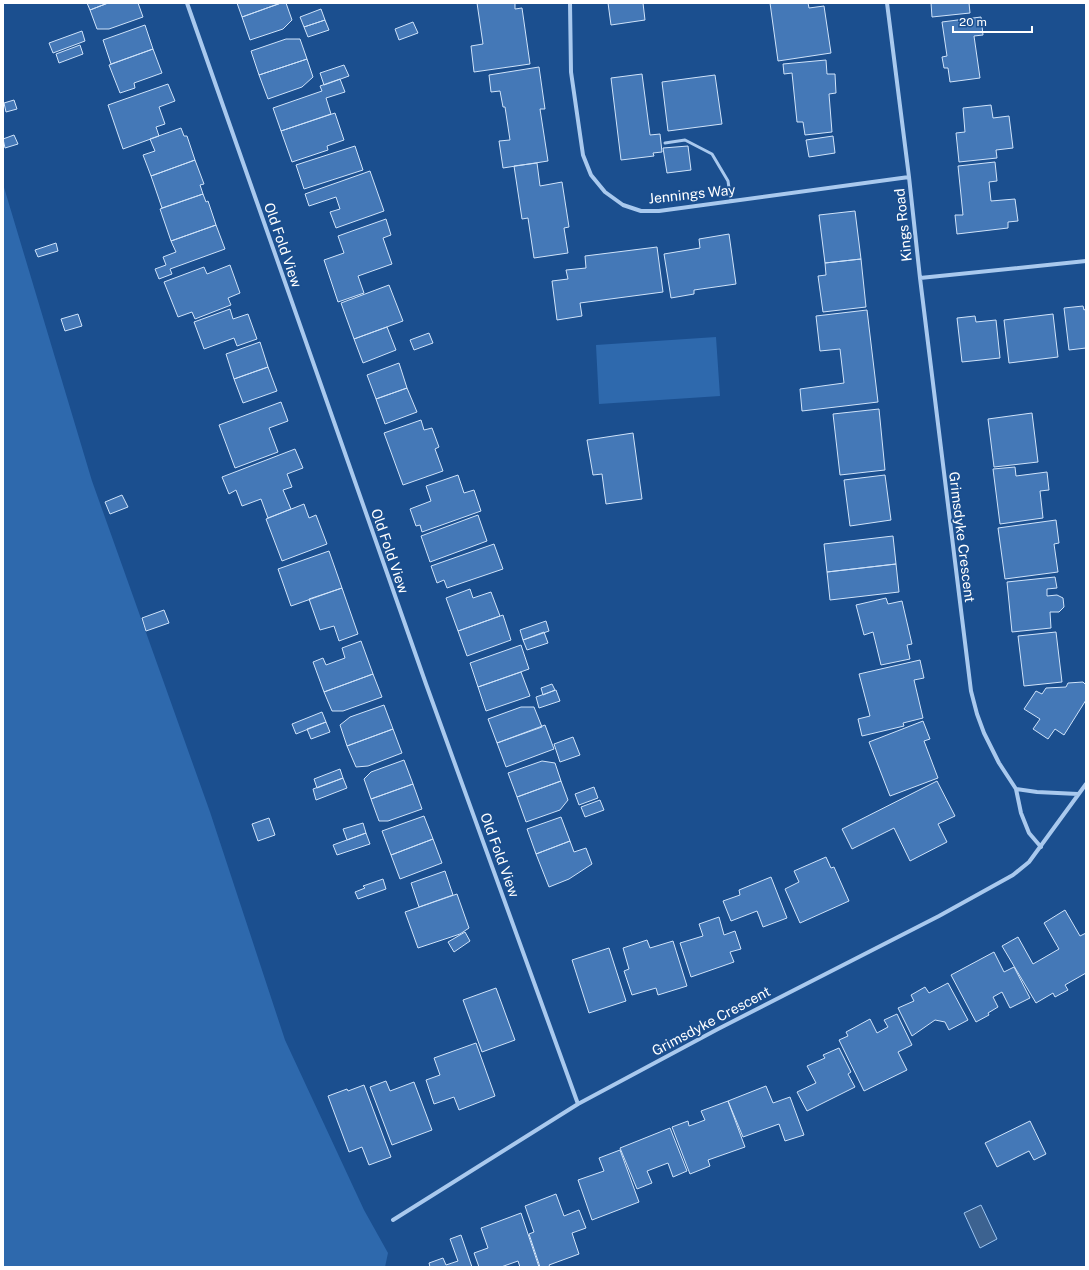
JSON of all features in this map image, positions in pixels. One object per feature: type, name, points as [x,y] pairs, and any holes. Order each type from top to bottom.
[{"type":"street","name":"Old Fold View","points":[[187,3],[426,684],[578,1104]]},
{"type":"street","name":"Jennings Way","points":[[570,3],[571,72],[583,155],[591,175],[605,192],[624,205],[641,210],[659,211],[909,177]]},
{"type":"street","name":"Kings Road","points":[[887,3],[920,278],[1086,261]]},
{"type":"street","name":"Grimsdyke Crescent","points":[[920,278],[971,691],[984,733],[999,762],[1016,789],[1021,813],[1029,833],[1041,847]]},
{"type":"street","name":"Grimsdyke Crescent","points":[[393,1220],[578,1104],[718,1029],[939,916],[1013,875],[1029,862],[1086,784]]},
{"type":"street","points":[[1016,789],[1037,792],[1078,794]]},
{"type":"lane","points":[[665,143],[685,140],[712,154],[728,181],[731,201]]},
{"type":"shaded area","points":[[3,184],[92,481],[210,812],[285,1040],[364,1210],[388,1253],[385,1267],[3,1267]]},
{"type":"shaded area","points":[[716,337],[720,396],[599,404],[596,345]]},
{"type":"shaded area","points":[[981,1205],[997,1239],[980,1248],[964,1213]]},
{"type":"building","points":[[87,3],[108,3],[90,10]]},
{"type":"building","points":[[108,3],[138,3],[143,17],[109,29],[97,29],[90,10]]},
{"type":"building","points":[[237,3],[281,3],[242,17]]},
{"type":"building","points":[[281,3],[286,3],[292,20],[283,29],[250,40],[242,17]]},
{"type":"building","points":[[477,3],[515,3],[515,9],[522,8],[530,64],[474,72],[471,46],[483,44]]},
{"type":"building","points":[[608,3],[643,3],[645,20],[611,25]]},
{"type":"building","points":[[770,3],[808,3],[809,8],[824,6],[831,53],[778,61]]},
{"type":"building","points":[[931,3],[969,3],[970,13],[932,17]]},
{"type":"building","points":[[321,9],[325,20],[304,27],[300,17]]},
{"type":"building","points":[[981,17],[983,35],[974,36],[980,78],[950,82],[948,68],[944,68],[942,57],[947,56],[942,22]]},
{"type":"building","points":[[325,20],[329,30],[308,37],[304,27]]},
{"type":"building","points":[[413,22],[418,33],[399,40],[395,29]]},
{"type":"building","points":[[145,25],[153,49],[111,64],[103,40]]},
{"type":"building","points":[[82,31],[85,41],[53,53],[49,43]]},
{"type":"building","points":[[286,39],[300,39],[307,59],[259,75],[251,51]]},
{"type":"building","points":[[80,45],[83,54],[59,63],[56,54]]},
{"type":"building","points":[[153,49],[162,73],[134,83],[135,88],[120,93],[109,65]]},
{"type":"building","points":[[307,59],[313,77],[302,87],[268,99],[259,75]]},
{"type":"building","points":[[826,60],[827,74],[835,74],[836,93],[829,94],[832,132],[805,135],[803,122],[797,122],[792,73],[784,74],[783,64]]},
{"type":"building","points":[[344,65],[349,76],[324,85],[320,73]]},
{"type":"building","points":[[539,67],[545,109],[540,109],[548,161],[503,168],[499,141],[510,140],[505,107],[503,107],[500,91],[491,92],[489,75]]},
{"type":"building","points":[[642,74],[650,135],[660,134],[662,152],[653,153],[654,156],[621,160],[611,78]]},
{"type":"building","points":[[715,75],[722,124],[668,131],[662,82]]},
{"type":"building","points":[[340,79],[345,92],[326,98],[331,114],[281,131],[273,108],[322,91],[320,86]]},
{"type":"building","points":[[168,84],[175,101],[159,107],[165,124],[156,127],[159,136],[123,149],[108,105]]},
{"type":"building","points":[[14,100],[17,109],[6,112],[4,103]]},
{"type":"building","points":[[991,105],[993,118],[1009,116],[1013,148],[996,150],[997,158],[959,162],[956,133],[965,132],[963,108]]},
{"type":"building","points":[[335,113],[344,140],[327,146],[328,150],[292,162],[281,131]]},
{"type":"building","points":[[181,128],[184,136],[187,136],[195,160],[151,176],[143,155],[155,151],[150,139]]},
{"type":"building","points":[[14,135],[18,144],[5,148],[3,139]]},
{"type":"building","points":[[833,136],[835,153],[809,157],[806,140]]},
{"type":"building","points":[[355,146],[363,170],[304,189],[296,165]]},
{"type":"building","points":[[688,146],[691,170],[667,173],[663,148]]},
{"type":"building","points":[[195,160],[204,184],[200,185],[203,194],[162,208],[151,176]]},
{"type":"building","points":[[995,162],[997,181],[989,182],[991,201],[1015,199],[1018,221],[1008,222],[1008,228],[957,234],[955,215],[963,215],[958,166]]},
{"type":"building","points":[[537,163],[540,186],[562,182],[569,227],[564,228],[568,253],[534,258],[528,218],[522,219],[514,166]]},
{"type":"building","points":[[370,171],[384,211],[336,228],[330,212],[340,209],[336,197],[309,206],[305,194]]},
{"type":"building","points":[[203,194],[206,202],[208,201],[216,225],[171,241],[160,209]]},
{"type":"building","points":[[855,211],[861,259],[825,263],[819,215]]},
{"type":"building","points":[[386,219],[391,235],[383,238],[392,264],[358,276],[364,293],[338,302],[324,260],[344,253],[338,236]]},
{"type":"building","points":[[216,225],[225,249],[170,269],[172,274],[159,279],[155,269],[166,265],[163,257],[176,252],[171,241]]},
{"type":"building","points":[[729,234],[736,284],[694,290],[694,294],[671,298],[664,254],[700,248],[699,239]]},
{"type":"building","points":[[56,243],[58,251],[38,257],[35,250]]},
{"type":"building","points":[[657,247],[663,292],[580,303],[582,316],[557,320],[552,281],[568,279],[566,270],[586,268],[585,256]]},
{"type":"building","points":[[861,259],[866,307],[823,312],[818,276],[826,275],[825,263]]},
{"type":"building","points":[[230,265],[240,293],[228,298],[231,305],[195,319],[192,312],[178,317],[164,282],[204,267],[207,274]]},
{"type":"building","points":[[389,285],[403,321],[354,339],[341,303]]},
{"type":"building","points":[[1083,306],[1084,310],[1086,309],[1086,348],[1069,350],[1064,308]]},
{"type":"building","points":[[230,309],[233,319],[248,314],[257,339],[237,346],[234,338],[204,349],[194,322]]},
{"type":"building","points":[[867,310],[878,402],[802,411],[800,389],[844,383],[840,349],[820,351],[816,316]]},
{"type":"building","points":[[78,314],[82,326],[65,331],[61,319]]},
{"type":"building","points":[[1053,314],[1058,357],[1009,363],[1004,320]]},
{"type":"building","points":[[975,316],[976,322],[996,320],[1000,358],[962,362],[957,318]]},
{"type":"building","points":[[387,327],[396,350],[363,363],[354,339]]},
{"type":"building","points":[[429,333],[433,343],[414,350],[410,340]]},
{"type":"building","points":[[260,342],[268,367],[234,379],[226,354]]},
{"type":"building","points":[[399,363],[407,388],[376,399],[367,375]]},
{"type":"building","points":[[268,367],[277,391],[243,403],[234,379]]},
{"type":"building","points":[[407,388],[417,412],[385,424],[376,399]]},
{"type":"building","points":[[281,402],[288,421],[269,428],[278,452],[235,468],[219,425]]},
{"type":"building","points":[[879,409],[885,470],[840,475],[833,414]]},
{"type":"building","points":[[1032,413],[1038,462],[994,467],[988,419]]},
{"type":"building","points":[[421,420],[424,430],[432,428],[439,447],[435,449],[443,471],[403,485],[384,433]]},
{"type":"building","points":[[633,433],[642,499],[606,504],[602,474],[593,475],[587,440]]},
{"type":"building","points":[[295,449],[303,468],[287,474],[292,487],[283,490],[291,509],[268,518],[261,499],[242,506],[236,490],[229,494],[222,477]]},
{"type":"building","points":[[1015,467],[1016,476],[1047,472],[1049,490],[1040,491],[1043,518],[1000,524],[993,469]]},
{"type":"building","points":[[458,475],[464,493],[474,490],[481,511],[422,532],[420,525],[416,526],[410,509],[431,501],[426,486]]},
{"type":"building","points":[[885,475],[891,520],[850,526],[844,480]]},
{"type":"building","points":[[122,495],[128,507],[110,514],[105,502]]},
{"type":"building","points":[[304,504],[309,518],[316,515],[327,544],[282,561],[266,519]]},
{"type":"building","points":[[478,515],[487,541],[430,562],[421,536]]},
{"type":"building","points":[[1056,520],[1059,543],[1054,544],[1058,572],[1005,579],[998,528]]},
{"type":"building","points":[[893,536],[896,564],[827,572],[824,544]]},
{"type":"building","points":[[494,544],[503,569],[447,588],[444,580],[437,583],[431,566]]},
{"type":"building","points":[[329,551],[342,588],[291,606],[278,569]]},
{"type":"building","points":[[896,564],[899,592],[830,600],[827,572]]},
{"type":"building","points":[[1055,577],[1057,588],[1047,589],[1047,596],[1057,595],[1063,598],[1064,607],[1059,612],[1050,612],[1051,628],[1012,632],[1007,582]]},
{"type":"building","points":[[342,588],[358,634],[339,641],[334,626],[320,630],[309,599]]},
{"type":"building","points":[[470,589],[473,598],[491,592],[500,616],[458,631],[446,598]]},
{"type":"building","points":[[886,598],[888,604],[902,601],[912,644],[907,645],[910,659],[881,665],[873,632],[864,635],[856,605]]},
{"type":"building","points":[[164,610],[169,623],[146,631],[142,618]]},
{"type":"building","points":[[503,615],[511,640],[467,656],[458,631]]},
{"type":"building","points":[[546,621],[549,631],[523,640],[520,630]]},
{"type":"building","points":[[544,632],[548,643],[527,650],[523,640]]},
{"type":"building","points":[[1056,632],[1062,682],[1024,686],[1018,636]]},
{"type":"building","points":[[361,641],[373,674],[324,692],[313,662],[323,658],[326,665],[345,658],[342,648]]},
{"type":"building","points":[[521,645],[529,669],[478,687],[470,663]]},
{"type":"building","points":[[920,660],[924,678],[914,680],[923,718],[903,723],[904,726],[862,736],[858,719],[870,716],[859,674]]},
{"type":"building","points":[[521,672],[530,696],[486,711],[478,687]]},
{"type":"building","points":[[373,674],[382,697],[343,711],[332,711],[324,692]]},
{"type":"building","points":[[1083,682],[1086,685],[1086,700],[1064,735],[1055,729],[1048,739],[1033,729],[1040,719],[1024,709],[1036,691],[1042,694],[1046,688],[1066,687],[1068,683]]},
{"type":"building","points":[[552,684],[555,690],[543,695],[541,688]]},
{"type":"building","points":[[556,690],[560,701],[539,708],[536,697]]},
{"type":"building","points":[[384,705],[393,729],[347,746],[340,725],[350,717]]},
{"type":"building","points":[[521,707],[534,707],[542,727],[497,743],[488,719]]},
{"type":"building","points":[[322,712],[326,722],[296,734],[292,724]]},
{"type":"building","points":[[923,721],[930,739],[924,741],[938,778],[890,796],[869,742]]},
{"type":"building","points":[[326,722],[330,732],[311,739],[307,729]]},
{"type":"building","points":[[545,725],[554,749],[506,767],[497,743]]},
{"type":"building","points":[[393,729],[402,753],[368,766],[356,767],[347,746]]},
{"type":"building","points":[[573,737],[580,755],[560,762],[554,744]]},
{"type":"building","points":[[404,760],[413,784],[371,799],[364,779],[371,772]]},
{"type":"building","points":[[542,761],[555,763],[561,781],[517,797],[508,773]]},
{"type":"building","points":[[340,769],[343,778],[317,788],[314,779]]},
{"type":"building","points":[[343,778],[347,788],[316,800],[313,789]]},
{"type":"building","points":[[561,781],[568,800],[560,810],[526,822],[517,797]]},
{"type":"building","points":[[937,781],[955,816],[938,824],[947,842],[910,861],[894,828],[852,849],[842,829]]},
{"type":"building","points":[[413,784],[422,809],[388,821],[379,821],[371,799]]},
{"type":"building","points":[[594,787],[598,798],[579,805],[575,794]]},
{"type":"building","points":[[600,800],[604,810],[585,817],[581,807]]},
{"type":"building","points":[[424,816],[433,839],[391,855],[382,831]]},
{"type":"building","points":[[561,817],[570,841],[536,854],[527,829]]},
{"type":"building","points":[[269,818],[275,835],[258,841],[252,824]]},
{"type":"building","points":[[363,823],[366,833],[347,840],[343,829]]},
{"type":"building","points":[[366,833],[370,844],[337,855],[333,845]]},
{"type":"building","points":[[433,839],[442,863],[400,879],[391,855]]},
{"type":"building","points":[[570,841],[574,852],[586,848],[592,864],[569,879],[549,887],[536,854]]},
{"type":"building","points":[[826,857],[831,868],[834,867],[849,901],[800,923],[785,889],[799,882],[794,871]]},
{"type":"building","points":[[445,871],[453,895],[419,907],[411,883]]},
{"type":"building","points":[[771,877],[787,918],[763,927],[757,911],[731,921],[723,901],[740,895],[739,890]]},
{"type":"building","points":[[383,879],[386,889],[358,899],[355,892],[365,888],[363,886]]},
{"type":"building","points":[[457,894],[469,928],[460,934],[418,948],[405,912]]},
{"type":"building","points":[[1065,910],[1080,936],[1086,933],[1086,973],[1065,985],[1068,990],[1055,997],[1053,993],[1036,1003],[1002,946],[1018,937],[1033,964],[1059,949],[1044,923]]},
{"type":"building","points":[[719,917],[724,935],[735,931],[741,949],[730,952],[734,962],[691,977],[680,943],[703,936],[699,924]]},
{"type":"building","points":[[465,932],[470,941],[454,952],[448,942]]},
{"type":"building","points":[[647,940],[650,948],[673,941],[687,986],[658,995],[656,988],[632,995],[624,971],[629,969],[623,948]]},
{"type":"building","points":[[609,948],[626,1001],[589,1013],[572,960]]},
{"type":"building","points":[[994,952],[1004,972],[1014,967],[1030,998],[1010,1008],[1002,992],[993,997],[998,1007],[988,1013],[989,1015],[976,1022],[951,975]]},
{"type":"building","points":[[948,983],[968,1020],[949,1030],[945,1022],[935,1020],[912,1036],[898,1008],[914,1001],[911,995],[925,987],[929,993]]},
{"type":"building","points":[[496,988],[515,1040],[482,1052],[463,1000]]},
{"type":"building","points":[[897,1014],[912,1045],[898,1052],[907,1070],[864,1091],[839,1040],[848,1036],[846,1032],[870,1019],[877,1033],[888,1027],[884,1020]]},
{"type":"building","points":[[476,1043],[495,1096],[459,1110],[454,1097],[434,1104],[426,1080],[440,1075],[434,1058]]},
{"type":"building","points":[[839,1048],[851,1072],[848,1074],[855,1087],[807,1111],[797,1092],[816,1083],[807,1066],[825,1058],[823,1055]]},
{"type":"building","points":[[386,1081],[390,1091],[414,1082],[432,1130],[392,1145],[370,1087]]},
{"type":"building","points":[[364,1085],[391,1157],[369,1165],[362,1147],[349,1152],[328,1096]]},
{"type":"building","points":[[766,1086],[773,1103],[790,1097],[804,1135],[785,1141],[779,1124],[743,1137],[728,1101]]},
{"type":"building","points":[[728,1101],[745,1147],[708,1160],[710,1166],[690,1174],[672,1127],[688,1121],[689,1126],[705,1120],[701,1111]]},
{"type":"building","points":[[1030,1121],[1046,1154],[1034,1160],[1029,1151],[997,1167],[985,1143]]},
{"type":"building","points":[[670,1128],[687,1171],[673,1177],[668,1163],[647,1171],[652,1183],[637,1189],[620,1148]]},
{"type":"building","points":[[620,1150],[639,1202],[592,1220],[578,1180],[604,1171],[599,1158]]},
{"type":"building","points":[[556,1194],[564,1216],[579,1210],[586,1228],[572,1233],[579,1254],[549,1265],[550,1267],[540,1267],[529,1234],[534,1232],[525,1206]]},
{"type":"building","points":[[521,1213],[539,1267],[520,1267],[518,1261],[501,1267],[479,1267],[474,1253],[488,1248],[481,1228]]},
{"type":"building","points":[[461,1235],[472,1267],[430,1267],[429,1263],[443,1258],[446,1265],[458,1261],[450,1239]]}]
